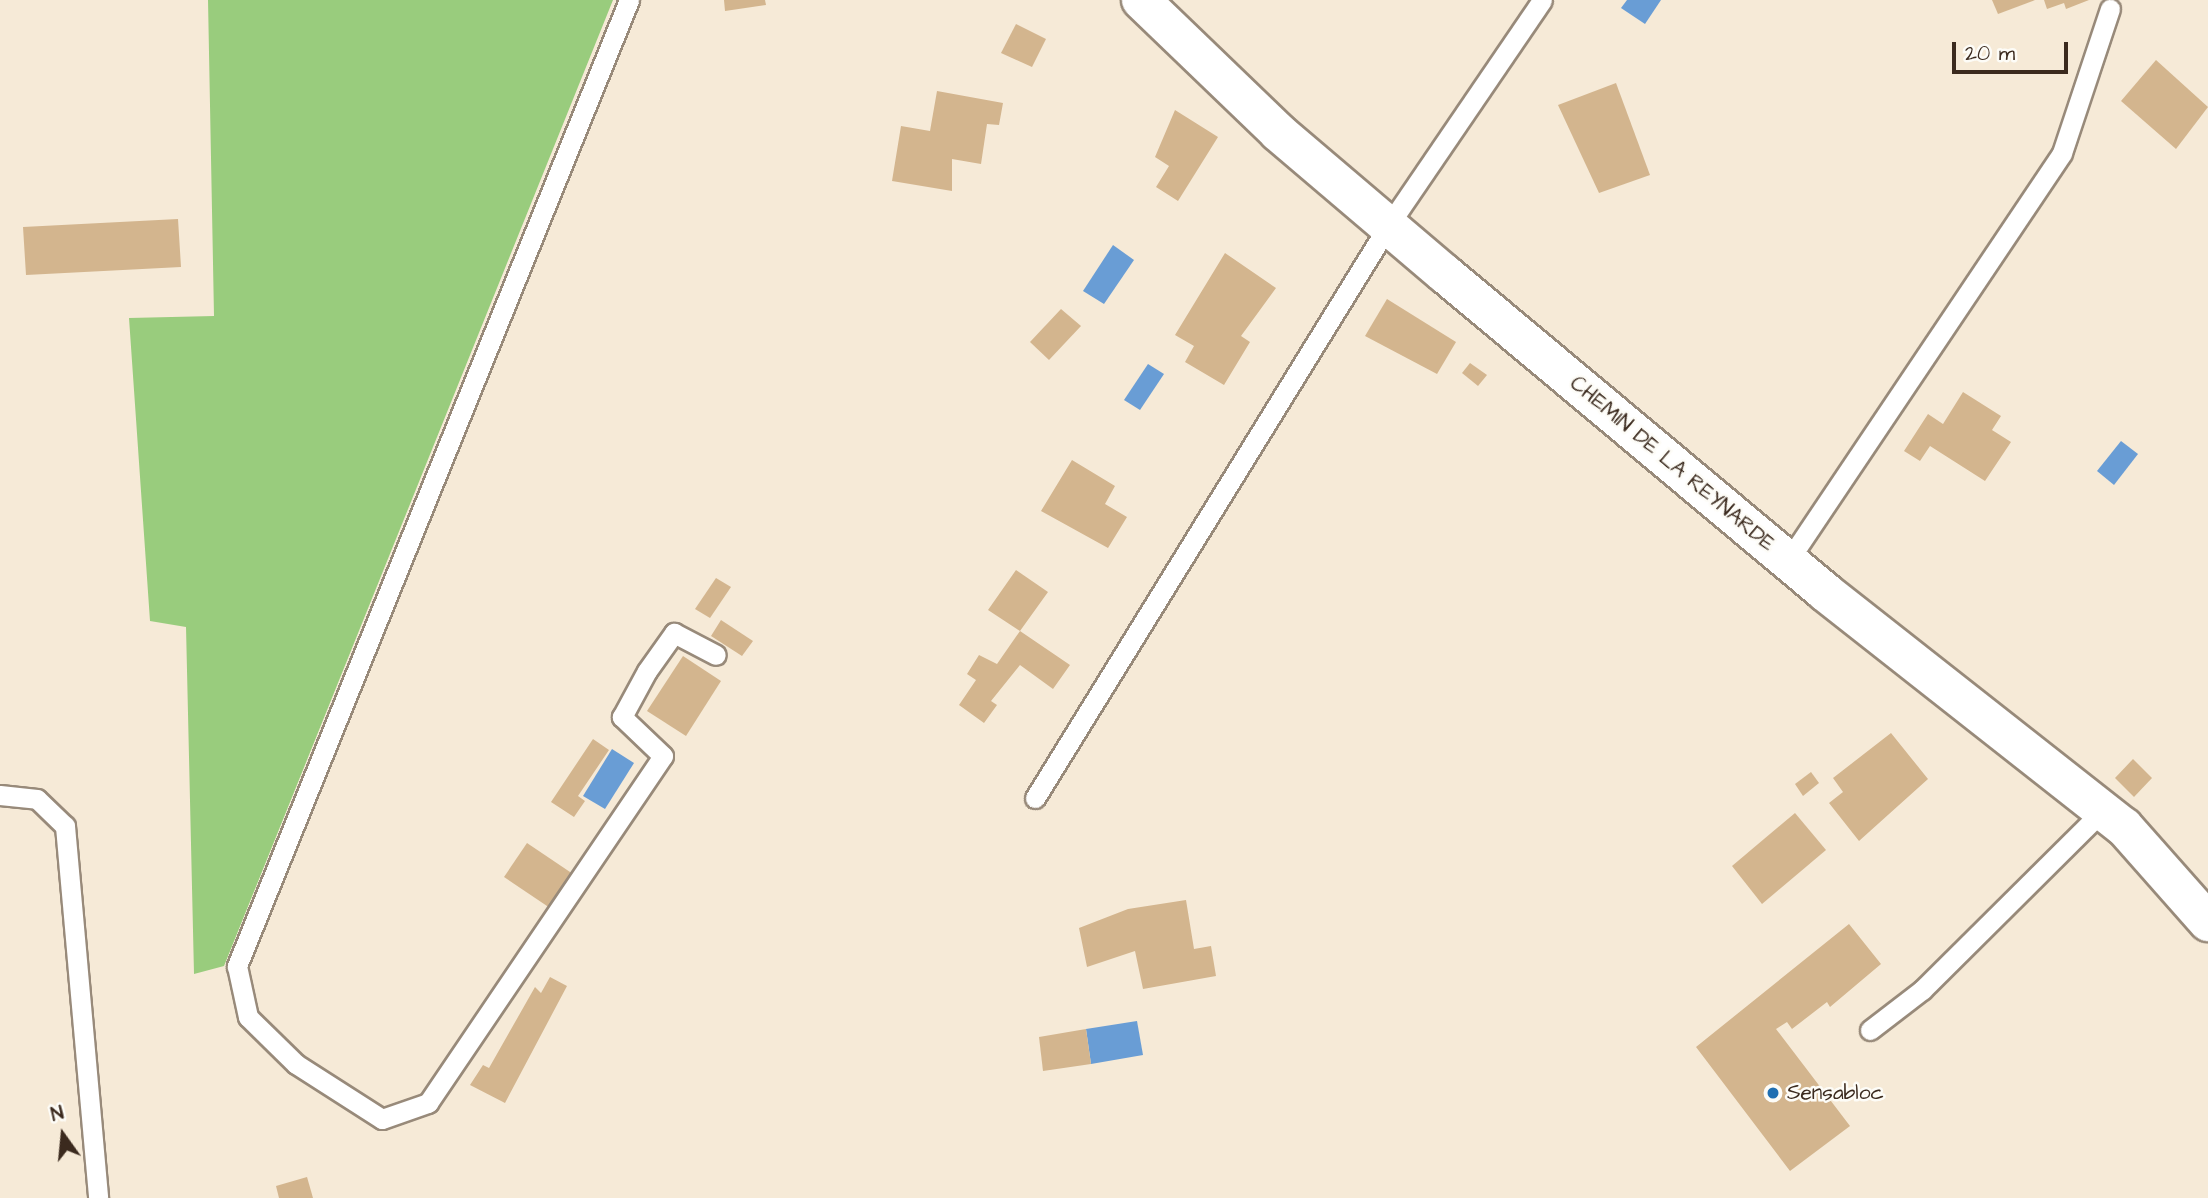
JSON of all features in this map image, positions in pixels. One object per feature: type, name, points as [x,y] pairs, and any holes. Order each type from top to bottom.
[{"type":"street","name":"CHEMIN DE LA REYNARDE","points":[[1142,0],[1278,132],[1388,226],[1788,561],[2103,810],[2208,922]]},
{"type":"lane","points":[[629,0],[237,965],[248,1017],[296,1064],[382,1119],[428,1103],[663,756],[622,717],[647,671],[674,633],[716,655]]},
{"type":"lane","points":[[1035,798],[1388,226],[1542,0]]},
{"type":"lane","points":[[1788,561],[2062,153],[2110,9]]},
{"type":"lane","points":[[0,795],[37,799],[65,826],[98,1198]]},
{"type":"lane","points":[[1870,1030],[1922,990],[2103,810]]},
{"type":"green space","points":[[208,0],[613,0],[224,966],[194,974],[186,627],[150,621],[129,318],[214,316]]},
{"type":"water","points":[[1627,0],[1661,0],[1645,24],[1621,8]]},
{"type":"water","points":[[1113,245],[1134,260],[1104,304],[1083,291]]},
{"type":"water","points":[[1148,364],[1164,374],[1140,410],[1124,400]]},
{"type":"water","points":[[2121,441],[2138,454],[2114,485],[2097,471]]},
{"type":"water","points":[[612,749],[634,763],[605,809],[583,796]]},
{"type":"water","points":[[1137,1021],[1143,1055],[1091,1064],[1086,1029]]},
{"type":"building","points":[[724,0],[765,0],[766,5],[725,11]]},
{"type":"building","points":[[1992,0],[2035,0],[1998,14]]},
{"type":"building","points":[[2044,0],[2089,0],[2066,9],[2064,3],[2047,9]]},
{"type":"building","points":[[1016,24],[1046,39],[1032,67],[1001,53]]},
{"type":"building","points":[[2156,60],[2208,107],[2176,149],[2121,101]]},
{"type":"building","points":[[1616,83],[1650,175],[1599,193],[1558,105]]},
{"type":"building","points":[[937,91],[1003,103],[999,125],[987,124],[981,164],[952,159],[952,191],[892,181],[901,126],[930,131]]},
{"type":"building","points":[[1175,110],[1218,137],[1178,201],[1156,187],[1169,166],[1155,157]]},
{"type":"building","points":[[178,219],[181,267],[26,275],[23,227]]},
{"type":"building","points":[[1225,253],[1276,288],[1241,336],[1250,342],[1224,385],[1185,362],[1194,346],[1175,335]]},
{"type":"building","points":[[1387,299],[1456,342],[1437,374],[1365,336]]},
{"type":"building","points":[[1061,309],[1081,326],[1049,360],[1030,342]]},
{"type":"building","points":[[1470,363],[1487,375],[1478,386],[1462,373]]},
{"type":"building","points":[[1963,392],[2001,416],[1992,430],[2011,442],[1985,481],[1930,446],[1920,461],[1904,451],[1928,414],[1943,424]]},
{"type":"building","points":[[1072,460],[1115,486],[1105,504],[1127,517],[1108,548],[1041,511]]},
{"type":"building","points":[[1016,570],[1048,592],[1020,631],[988,610]]},
{"type":"building","points":[[716,578],[731,587],[710,618],[695,609]]},
{"type":"building","points":[[721,620],[753,641],[742,656],[711,636]]},
{"type":"building","points":[[1020,631],[1070,665],[1053,689],[1020,665],[991,701],[997,705],[984,723],[959,705],[976,680],[967,674],[979,655],[997,664]]},
{"type":"building","points":[[683,656],[721,681],[686,736],[647,711]]},
{"type":"building","points":[[1891,733],[1928,779],[1859,841],[1829,803],[1843,792],[1833,778]]},
{"type":"building","points":[[593,739],[609,750],[578,796],[585,801],[574,817],[551,802]]},
{"type":"building","points":[[2133,759],[2152,778],[2134,797],[2115,778]]},
{"type":"building","points":[[1811,772],[1819,783],[1803,796],[1795,784]]},
{"type":"building","points":[[1795,813],[1826,850],[1762,904],[1732,866]]},
{"type":"building","points":[[527,843],[573,874],[550,908],[504,877]]},
{"type":"building","points":[[1186,900],[1194,949],[1211,946],[1216,976],[1143,989],[1135,951],[1087,967],[1079,928],[1128,909]]},
{"type":"building","points":[[1849,924],[1881,964],[1830,1007],[1827,1002],[1792,1029],[1787,1022],[1776,1029],[1850,1126],[1790,1171],[1696,1047]]},
{"type":"building","points":[[550,977],[567,986],[505,1103],[470,1085],[483,1065],[489,1068],[535,987],[541,993]]},
{"type":"building","points":[[1086,1029],[1091,1064],[1043,1071],[1039,1037]]},
{"type":"building","points":[[307,1177],[313,1198],[279,1198],[276,1186]]},
{"type":"place","name":"Sensabloc","points":[[1773,1093]]}]
